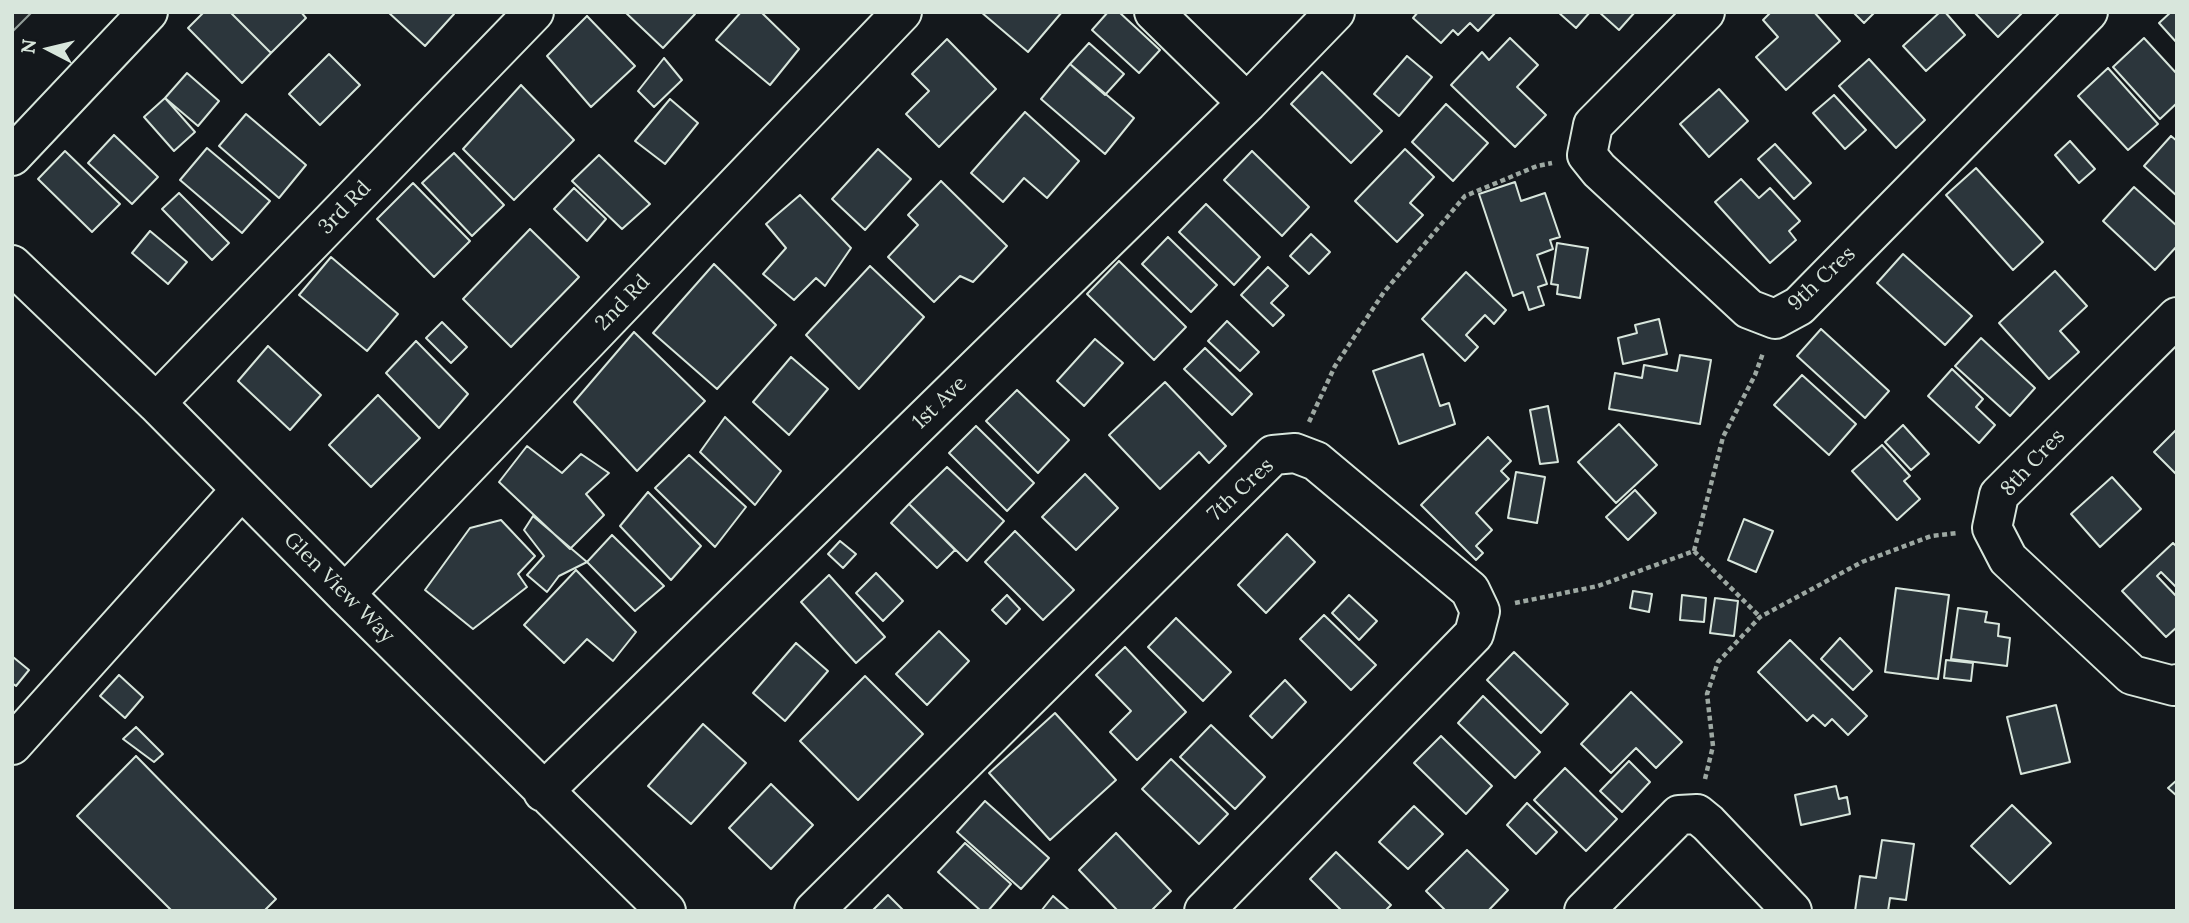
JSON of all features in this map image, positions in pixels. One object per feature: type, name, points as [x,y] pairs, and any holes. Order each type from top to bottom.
[{"type":"street","points":[[12,156],[148,12]]},
{"type":"street","name":"3rd Rd","points":[[156,404],[534,12]]},
{"type":"street","name":"2nd Rd","points":[[345,594],[902,12]]},
{"type":"street","points":[[1154,12],[1247,103]]},
{"type":"street","name":"1st Ave","points":[[543,792],[1247,103],[1335,12]]},
{"type":"street","points":[[1587,155],[1593,125],[1705,12]]},
{"type":"street","name":"9th Cres","points":[[1587,155],[1599,170],[1749,309],[1775,319],[1799,306],[2088,12]]},
{"type":"street","name":"Glen View Way","points":[[12,265],[156,404],[543,792],[666,911]]},
{"type":"street","name":"8th Cres","points":[[1992,528],[1999,495],[2177,317]]},
{"type":"street","name":"7th Cres","points":[[814,911],[1273,455],[1295,453],[1316,461],[1470,590],[1480,611]]},
{"type":"street","points":[[12,745],[241,490]]},
{"type":"street","points":[[1992,528],[2008,559],[2132,676],[2174,686],[2177,684]]},
{"type":"street","points":[[1204,911],[1474,634],[1480,611]]},
{"type":"street","points":[[1584,911],[1679,815],[1697,814],[1792,911]]},
{"type":"path","points":[[1295,453],[1335,366],[1384,292],[1465,196],[1537,166],[1587,155]]},
{"type":"path","points":[[1694,551],[1723,437],[1755,374],[1775,319]]},
{"type":"path","points":[[1697,814],[1713,746],[1707,694],[1718,662],[1760,617],[1863,562],[1930,536],[1992,528]]},
{"type":"path","points":[[1480,611],[1598,586],[1694,551]]},
{"type":"path","points":[[1694,551],[1760,617]]},
{"type":"shaded area","points":[[12,12],[32,12],[12,32]]},
{"type":"building","points":[[204,12],[230,12],[271,53],[242,83],[188,28]]},
{"type":"building","points":[[230,12],[301,12],[306,18],[271,53]]},
{"type":"building","points":[[388,12],[452,12],[454,14],[425,46]]},
{"type":"building","points":[[625,12],[694,12],[695,14],[663,48]]},
{"type":"building","points":[[741,12],[761,12],[799,49],[770,85],[716,40]]},
{"type":"building","points":[[981,12],[1062,12],[1028,52]]},
{"type":"building","points":[[1108,12],[1119,12],[1160,50],[1139,73],[1092,30]]},
{"type":"building","points":[[1418,12],[1496,12],[1478,31],[1470,23],[1458,35],[1453,30],[1441,43],[1413,18]]},
{"type":"building","points":[[1558,12],[1590,12],[1576,28]]},
{"type":"building","points":[[1599,12],[1635,12],[1619,30]]},
{"type":"building","points":[[1771,12],[1814,12],[1840,41],[1786,90],[1756,57],[1778,37],[1763,20]]},
{"type":"building","points":[[1853,12],[1875,12],[1864,23]]},
{"type":"building","points":[[1940,12],[1945,12],[1965,35],[1926,71],[1903,46]]},
{"type":"building","points":[[1974,12],[2023,12],[1998,37]]},
{"type":"building","points":[[2171,12],[2177,12],[2177,43],[2159,23]]},
{"type":"building","points":[[587,16],[635,66],[591,107],[547,56]]},
{"type":"building","points":[[1510,38],[1538,65],[1517,87],[1546,115],[1515,147],[1451,85],[1482,52],[1489,60]]},
{"type":"building","points":[[2144,38],[2177,74],[2177,103],[2160,119],[2113,67]]},
{"type":"building","points":[[947,39],[996,89],[939,147],[906,114],[929,91],[912,74]]},
{"type":"building","points":[[1089,43],[1124,74],[1105,95],[1070,64]]},
{"type":"building","points":[[329,54],[360,85],[320,125],[289,94]]},
{"type":"building","points":[[1407,56],[1432,77],[1399,116],[1374,94]]},
{"type":"building","points":[[664,58],[682,80],[654,107],[638,91]]},
{"type":"building","points":[[1869,59],[1925,120],[1896,148],[1839,86]]},
{"type":"building","points":[[1070,64],[1134,118],[1105,154],[1041,99]]},
{"type":"building","points":[[2108,68],[2158,124],[2128,150],[2078,96]]},
{"type":"building","points":[[1322,72],[1382,131],[1351,163],[1291,104]]},
{"type":"building","points":[[187,73],[219,101],[198,126],[165,98]]},
{"type":"building","points":[[521,85],[574,140],[514,200],[463,149]]},
{"type":"building","points":[[1719,89],[1748,121],[1709,157],[1680,124]]},
{"type":"building","points":[[1834,95],[1866,130],[1845,149],[1813,113]]},
{"type":"building","points":[[165,98],[195,132],[174,151],[144,117]]},
{"type":"building","points":[[670,99],[698,123],[665,164],[635,141]]},
{"type":"building","points":[[1446,104],[1488,143],[1453,181],[1412,142]]},
{"type":"building","points":[[1025,112],[1079,161],[1047,198],[1024,178],[1003,202],[971,173]]},
{"type":"building","points":[[246,114],[306,165],[279,198],[219,146]]},
{"type":"building","points":[[114,135],[158,177],[132,204],[88,163]]},
{"type":"building","points":[[2171,136],[2177,141],[2177,196],[2144,166]]},
{"type":"building","points":[[2070,141],[2095,169],[2079,183],[2055,155]]},
{"type":"building","points":[[1775,144],[1811,183],[1794,199],[1758,159]]},
{"type":"building","points":[[207,148],[270,201],[242,233],[180,180]]},
{"type":"building","points":[[878,149],[911,179],[865,230],[832,199]]},
{"type":"building","points":[[1405,149],[1434,177],[1410,203],[1423,215],[1397,242],[1355,201]]},
{"type":"building","points":[[65,151],[120,204],[92,232],[38,179]]},
{"type":"building","points":[[1252,151],[1309,207],[1282,236],[1224,180]]},
{"type":"building","points":[[454,153],[504,205],[472,236],[422,183]]},
{"type":"building","points":[[599,155],[650,204],[622,229],[572,181]]},
{"type":"building","points":[[1976,168],[2043,242],[2013,270],[1946,195]]},
{"type":"building","points":[[1741,179],[1759,198],[1770,188],[1800,221],[1789,231],[1796,240],[1770,263],[1715,202]]},
{"type":"building","points":[[941,181],[1007,246],[973,282],[960,276],[934,302],[888,257],[918,225],[908,215]]},
{"type":"building","points":[[1515,182],[1521,201],[1545,193],[1560,237],[1550,240],[1553,249],[1537,255],[1547,284],[1538,287],[1544,305],[1529,310],[1523,292],[1513,296],[1479,194]]},
{"type":"building","points":[[413,183],[470,241],[434,277],[377,219]]},
{"type":"building","points":[[2134,187],[2177,226],[2177,246],[2155,270],[2103,221]]},
{"type":"building","points":[[574,188],[606,219],[587,241],[554,209]]},
{"type":"building","points":[[179,193],[229,243],[212,260],[162,209]]},
{"type":"building","points":[[800,195],[851,248],[825,286],[816,278],[794,300],[763,274],[786,248],[766,224]]},
{"type":"building","points":[[1206,204],[1260,257],[1234,285],[1179,232]]},
{"type":"building","points":[[530,229],[579,277],[511,347],[463,299]]},
{"type":"building","points":[[150,231],[187,262],[168,284],[132,253]]},
{"type":"building","points":[[1311,234],[1330,252],[1309,274],[1290,256]]},
{"type":"building","points":[[1168,237],[1217,285],[1191,312],[1142,264]]},
{"type":"building","points":[[1557,243],[1588,248],[1580,298],[1557,294],[1558,285],[1551,284]]},
{"type":"building","points":[[1903,254],[1972,316],[1945,345],[1877,283]]},
{"type":"building","points":[[331,257],[398,314],[367,351],[299,295]]},
{"type":"building","points":[[1119,261],[1186,327],[1154,360],[1087,294]]},
{"type":"building","points":[[714,264],[776,325],[717,389],[653,333]]},
{"type":"building","points":[[870,266],[924,317],[859,389],[806,335]]},
{"type":"building","points":[[1268,267],[1288,286],[1271,303],[1284,315],[1273,326],[1241,295]]},
{"type":"building","points":[[2055,271],[2087,306],[2060,331],[2079,352],[2049,379],[1999,323]]},
{"type":"building","points":[[1466,272],[1506,310],[1494,324],[1485,315],[1466,335],[1478,347],[1465,361],[1422,319]]},
{"type":"building","points":[[1659,319],[1667,354],[1623,364],[1618,338],[1637,333],[1635,325]]},
{"type":"building","points":[[1227,321],[1259,352],[1240,371],[1208,341]]},
{"type":"building","points":[[442,322],[467,347],[451,363],[426,338]]},
{"type":"building","points":[[1821,329],[1889,391],[1865,418],[1797,356]]},
{"type":"building","points":[[634,332],[705,401],[637,471],[574,402]]},
{"type":"building","points":[[1981,338],[2035,388],[2010,416],[1955,366]]},
{"type":"building","points":[[1095,339],[1123,363],[1084,406],[1057,381]]},
{"type":"building","points":[[416,341],[468,394],[439,428],[386,373]]},
{"type":"building","points":[[268,346],[321,395],[290,430],[238,381]]},
{"type":"building","points":[[1205,348],[1252,394],[1232,415],[1184,369]]},
{"type":"building","points":[[1423,354],[1440,406],[1449,403],[1455,424],[1399,444],[1373,371]]},
{"type":"building","points":[[1680,355],[1711,360],[1700,424],[1609,409],[1615,373],[1642,378],[1644,365],[1677,371]]},
{"type":"building","points":[[791,357],[828,389],[789,435],[753,402]]},
{"type":"building","points":[[1952,369],[1983,399],[1976,407],[1995,425],[1979,443],[1928,396]]},
{"type":"building","points":[[1802,375],[1856,424],[1829,455],[1774,405]]},
{"type":"building","points":[[1165,382],[1226,446],[1209,463],[1199,452],[1160,489],[1109,435]]},
{"type":"building","points":[[1017,390],[1069,440],[1038,473],[986,421]]},
{"type":"building","points":[[378,395],[420,438],[371,487],[329,445]]},
{"type":"building","points":[[1548,406],[1558,462],[1540,464],[1530,410]]},
{"type":"building","points":[[725,417],[781,471],[755,505],[700,452]]},
{"type":"building","points":[[1619,424],[1657,465],[1616,503],[1578,462]]},
{"type":"building","points":[[1903,425],[1929,454],[1911,470],[1885,442]]},
{"type":"building","points":[[976,426],[1034,483],[1007,511],[949,453]]},
{"type":"building","points":[[2177,429],[2177,475],[2154,452]]},
{"type":"building","points":[[1488,437],[1511,461],[1501,471],[1509,479],[1476,513],[1492,530],[1476,546],[1483,553],[1476,560],[1421,505]]},
{"type":"building","points":[[1882,445],[1910,476],[1904,481],[1920,499],[1897,520],[1852,471]]},
{"type":"building","points":[[527,446],[562,473],[581,454],[609,473],[586,494],[604,515],[570,549],[499,482]]},
{"type":"building","points":[[689,455],[746,507],[715,547],[655,488]]},
{"type":"building","points":[[947,467],[1004,521],[967,561],[909,504]]},
{"type":"building","points":[[1516,472],[1545,477],[1537,523],[1508,518]]},
{"type":"building","points":[[1085,474],[1118,508],[1076,550],[1042,517]]},
{"type":"building","points":[[2112,477],[2141,509],[2100,547],[2071,514]]},
{"type":"building","points":[[1635,490],[1656,513],[1628,540],[1606,517]]},
{"type":"building","points":[[648,492],[701,546],[671,580],[620,526]]},
{"type":"building","points":[[909,504],[955,550],[937,568],[891,523]]},
{"type":"building","points":[[533,516],[587,562],[559,576],[547,592],[527,575],[544,556],[524,530]]},
{"type":"building","points":[[1744,519],[1773,531],[1756,572],[1728,560]]},
{"type":"building","points":[[501,520],[535,556],[518,574],[527,587],[473,629],[425,590],[470,528]]},
{"type":"building","points":[[1015,531],[1074,590],[1043,620],[985,562]]},
{"type":"building","points":[[1287,534],[1315,562],[1266,613],[1238,585]]},
{"type":"building","points":[[612,535],[664,586],[635,611],[587,562]]},
{"type":"building","points":[[840,541],[856,554],[843,568],[828,554]]},
{"type":"building","points":[[2173,543],[2177,547],[2177,588],[2161,572],[2157,576],[2177,597],[2177,627],[2166,637],[2122,591]]},
{"type":"building","points":[[576,570],[636,632],[613,661],[587,639],[564,663],[524,625]]},
{"type":"building","points":[[876,573],[903,601],[883,621],[856,593]]},
{"type":"building","points":[[829,575],[885,637],[856,663],[801,602]]},
{"type":"building","points":[[1896,588],[1949,595],[1938,679],[1885,672]]},
{"type":"building","points":[[1633,591],[1652,594],[1649,612],[1630,608]]},
{"type":"building","points":[[1007,595],[1020,609],[1006,624],[992,610]]},
{"type":"building","points":[[1349,595],[1377,621],[1359,640],[1332,613]]},
{"type":"building","points":[[1682,595],[1706,598],[1704,622],[1680,620]]},
{"type":"building","points":[[1715,598],[1738,601],[1734,636],[1710,633]]},
{"type":"building","points":[[1958,608],[1987,612],[1985,622],[1999,624],[1998,636],[2010,638],[2007,666],[1951,659]]},
{"type":"building","points":[[1324,615],[1376,665],[1351,690],[1300,639]]},
{"type":"building","points":[[1176,618],[1231,672],[1203,701],[1148,647]]},
{"type":"building","points":[[939,631],[969,661],[927,705],[896,674]]},
{"type":"building","points":[[1840,638],[1872,671],[1853,690],[1821,659]]},
{"type":"building","points":[[1790,640],[1867,716],[1848,735],[1832,719],[1825,726],[1813,715],[1807,721],[1758,672]]},
{"type":"building","points":[[796,643],[828,671],[785,721],[753,693]]},
{"type":"building","points":[[1125,647],[1186,712],[1137,760],[1110,732],[1131,711],[1096,675]]},
{"type":"building","points":[[1514,652],[1568,704],[1541,733],[1487,680]]},
{"type":"building","points":[[13,657],[29,670],[16,686],[12,683]]},
{"type":"building","points":[[1946,660],[1973,663],[1971,681],[1944,678]]},
{"type":"building","points":[[119,675],[143,697],[125,718],[100,696]]},
{"type":"building","points":[[865,676],[923,734],[858,800],[800,741]]},
{"type":"building","points":[[1285,680],[1306,702],[1272,738],[1250,716]]},
{"type":"building","points":[[1631,692],[1682,742],[1656,768],[1636,748],[1611,773],[1581,744]]},
{"type":"building","points":[[1483,696],[1540,752],[1515,778],[1458,723]]},
{"type":"building","points":[[2056,705],[2070,762],[2021,774],[2007,717]]},
{"type":"building","points":[[1055,713],[1116,780],[1050,840],[989,773]]},
{"type":"building","points":[[703,724],[746,763],[691,824],[648,786]]},
{"type":"building","points":[[1211,725],[1265,777],[1235,809],[1180,757]]},
{"type":"building","points":[[136,727],[163,754],[154,762],[123,739]]},
{"type":"building","points":[[1441,736],[1492,786],[1466,814],[1414,763]]},
{"type":"building","points":[[136,756],[276,899],[264,911],[172,911],[77,816]]},
{"type":"building","points":[[1171,759],[1228,814],[1199,844],[1142,789]]},
{"type":"building","points":[[1629,761],[1650,782],[1622,812],[1600,791]]},
{"type":"building","points":[[1565,768],[1617,819],[1586,851],[1534,800]]},
{"type":"building","points":[[2177,780],[2177,796],[2168,788]]},
{"type":"building","points":[[771,784],[813,825],[771,869],[729,828]]},
{"type":"building","points":[[1836,786],[1839,799],[1847,797],[1850,814],[1801,825],[1795,795]]},
{"type":"building","points":[[985,801],[1049,858],[1021,889],[957,832]]},
{"type":"building","points":[[1527,803],[1557,832],[1536,854],[1507,825]]},
{"type":"building","points":[[2012,805],[2051,843],[2010,884],[1971,846]]},
{"type":"building","points":[[1414,806],[1443,834],[1408,869],[1379,842]]},
{"type":"building","points":[[1116,833],[1171,891],[1151,911],[1118,911],[1079,870]]},
{"type":"building","points":[[1882,840],[1914,844],[1906,900],[1890,898],[1888,911],[1855,911],[1860,876],[1876,878]]},
{"type":"building","points":[[965,843],[1011,884],[988,911],[981,911],[938,872]]},
{"type":"building","points":[[1467,850],[1508,890],[1488,911],[1446,911],[1426,891]]},
{"type":"building","points":[[1336,852],[1391,905],[1385,911],[1342,911],[1310,879]]},
{"type":"building","points":[[888,895],[904,911],[872,911]]},
{"type":"building","points":[[1053,896],[1070,911],[1041,911]]}]
